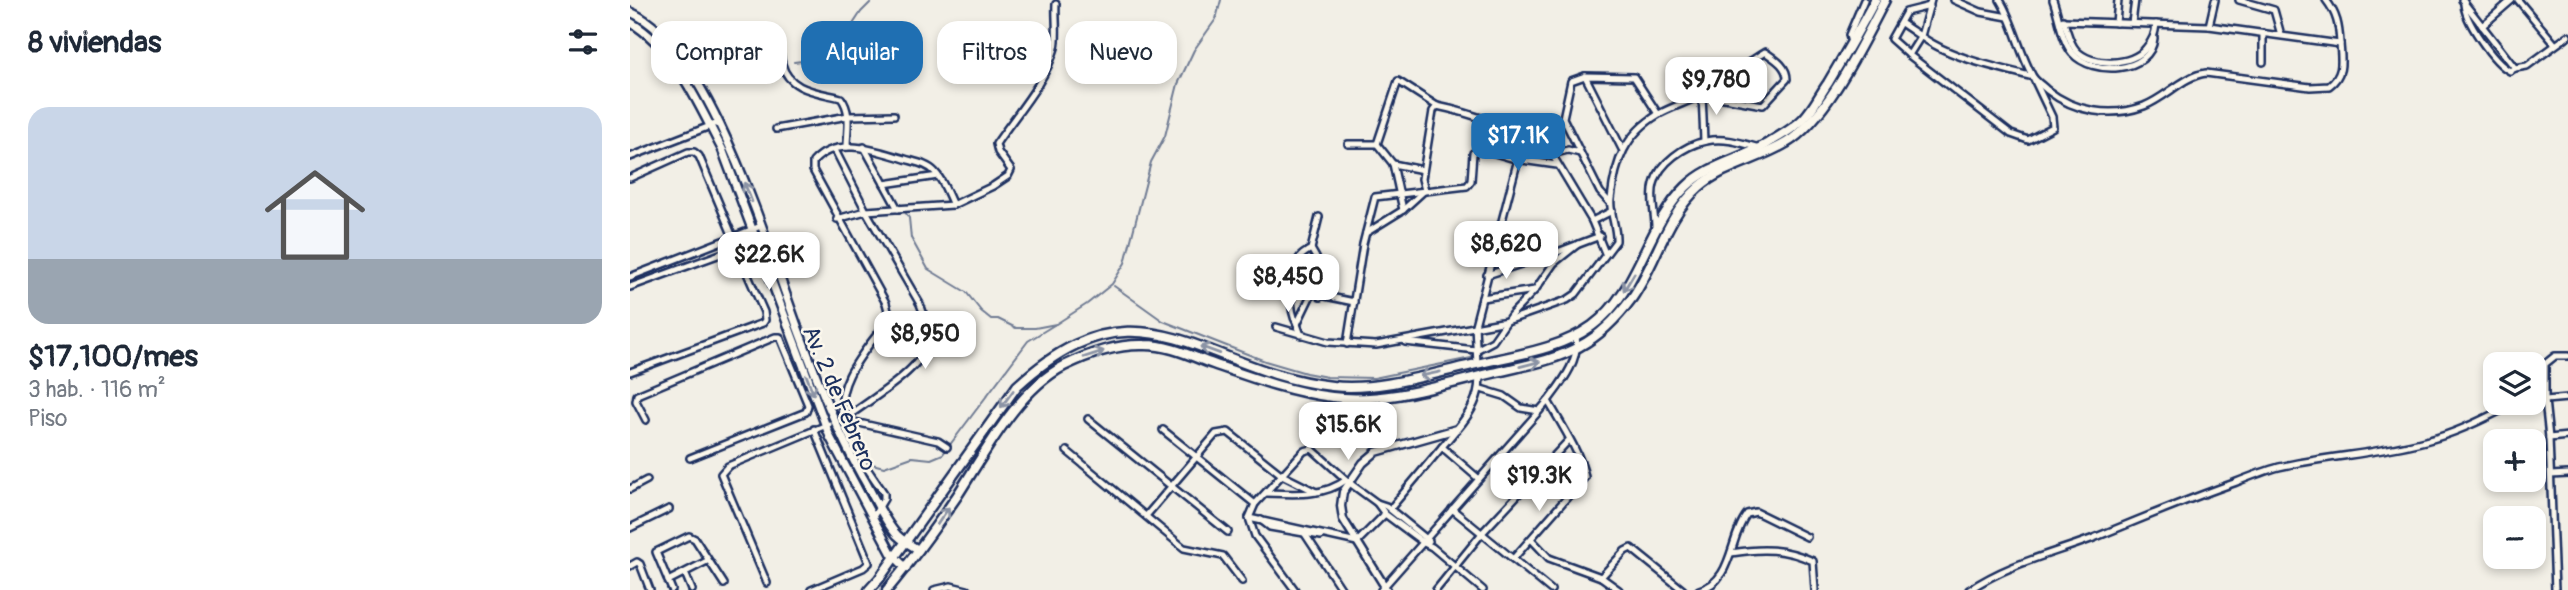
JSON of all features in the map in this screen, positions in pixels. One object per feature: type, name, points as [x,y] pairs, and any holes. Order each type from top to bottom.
[{"type":"main road","points":[[869,590],[895,558],[1017,386],[1044,361],[1075,344],[1119,332],[1159,333],[1292,378],[1331,386],[1368,386],[1553,346],[1576,336],[1611,308],[1623,293],[1661,218],[1687,186],[1706,172],[1759,148],[1804,118],[1875,0]]},
{"type":"main road","points":[[887,590],[919,550],[977,463],[1030,391],[1060,368],[1079,359],[1127,346],[1162,347],[1182,351],[1288,389],[1350,399],[1395,395],[1538,362],[1578,348],[1598,335],[1633,296],[1673,217],[1699,187],[1728,169],[1787,143],[1807,127],[1829,99],[1884,0]]},
{"type":"main road","name":"Av. 2 de Febrero","points":[[630,12],[648,20],[670,41],[688,68],[713,124],[751,231],[849,453],[896,534],[919,550]]},
{"type":"main road","name":"Av. 2 de Febrero","points":[[630,22],[661,46],[730,146],[767,237],[826,425],[895,558],[906,568]]},
{"type":"main road","points":[[1331,386],[1331,397]]},
{"type":"street","points":[[1851,43],[1849,35],[1864,0]]},
{"type":"street","points":[[1954,0],[1981,12],[2008,17]]},
{"type":"street","points":[[1930,3],[1906,12],[1891,39],[2011,134],[2028,140],[2053,127],[2052,117],[2000,0]]},
{"type":"street","points":[[2053,0],[2076,50],[2097,60],[2118,62],[2141,53],[2154,38],[2156,24]]},
{"type":"street","points":[[2118,0],[2122,4],[2134,3],[2132,23]]},
{"type":"street","points":[[2116,23],[2118,0]]},
{"type":"street","points":[[2209,26],[2215,0]]},
{"type":"street","points":[[2239,0],[2274,10],[2281,36]]},
{"type":"street","points":[[1901,23],[1934,45],[1956,54],[2033,77],[2067,103],[2082,109],[2117,112],[2159,99],[2194,74],[2221,74],[2309,87],[2329,86],[2341,72],[2342,53],[2337,20],[2326,0]]},
{"type":"street","points":[[2482,26],[2515,0],[2555,44]]},
{"type":"street","points":[[2463,1],[2515,68]]},
{"type":"street","points":[[2463,1],[2463,10],[2484,44],[2510,71],[2527,66],[2568,36]]},
{"type":"street","points":[[1909,55],[1921,36],[1930,3]]},
{"type":"street","points":[[837,219],[866,211],[953,205],[1008,176],[1011,170],[998,152],[996,144],[1035,88],[1051,59],[1056,45],[1056,4]]},
{"type":"street","points":[[2062,22],[2209,26],[2340,44]]},
{"type":"street","points":[[2263,33],[2263,62]]},
{"type":"street","points":[[1276,327],[1347,344],[1376,345],[1507,321],[1567,300],[1576,294],[1616,241],[1610,203],[1622,149],[1640,128],[1658,114],[1702,94],[1765,52],[1779,62],[1787,75],[1787,79],[1767,103],[1757,106],[1702,94]]},
{"type":"street","points":[[787,74],[790,80],[802,88],[841,98],[847,106],[846,147]]},
{"type":"street","points":[[1610,203],[1600,192],[1563,118],[1570,82],[1585,76],[1634,77],[1658,114]]},
{"type":"street","points":[[1585,76],[1622,149]]},
{"type":"street","points":[[1377,144],[1398,80],[1437,106],[1527,135],[1544,144],[1552,154],[1592,221],[1605,253]]},
{"type":"street","points":[[1702,94],[1704,141]]},
{"type":"street","points":[[1425,190],[1423,170],[1433,111],[1437,106]]},
{"type":"street","points":[[776,129],[848,116],[894,115]]},
{"type":"street","points":[[630,158],[713,124]]},
{"type":"street","points":[[1656,230],[1654,184],[1661,168],[1673,157],[1704,141],[1738,142],[1759,148]]},
{"type":"street","points":[[1348,144],[1377,144]]},
{"type":"street","points":[[1377,144],[1393,164],[1403,211]]},
{"type":"street","points":[[873,517],[884,499],[884,493],[864,464],[851,438],[843,418],[841,399],[843,386],[886,323],[889,312],[837,219],[812,166],[818,156],[846,147],[864,147],[925,164],[938,176],[953,205]]},
{"type":"street","points":[[864,147],[898,209]]},
{"type":"street","points":[[1347,344],[1365,234],[1375,197],[1470,184],[1473,153],[1481,149],[1518,159],[1558,165]]},
{"type":"street","points":[[835,150],[866,211],[920,304],[926,343],[921,356],[904,373],[846,419],[938,441],[947,447]]},
{"type":"street","points":[[1552,154],[1568,150],[1580,153]]},
{"type":"street","points":[[630,178],[688,152],[694,152],[699,156],[733,237]]},
{"type":"street","points":[[1476,364],[1475,325],[1518,159]]},
{"type":"street","points":[[1393,164],[1423,170]]},
{"type":"street","points":[[884,184],[938,176]]},
{"type":"street","points":[[1365,234],[1403,211],[1425,190]]},
{"type":"street","points":[[1592,221],[1612,211]]},
{"type":"street","points":[[1301,335],[1292,312],[1294,270],[1301,256],[1311,249],[1319,217]]},
{"type":"street","points":[[630,277],[761,226]]},
{"type":"street","points":[[1487,275],[1600,236]]},
{"type":"street","points":[[630,287],[767,237]]},
{"type":"street","points":[[1397,341],[1476,350],[1493,341],[1554,263],[1578,244]]},
{"type":"street","points":[[630,372],[758,325],[765,320],[736,248]]},
{"type":"street","points":[[1311,249],[1324,269],[1320,297]]},
{"type":"street","points":[[1260,271],[1292,289],[1354,302]]},
{"type":"street","points":[[1482,298],[1535,290]]},
{"type":"street","points":[[1297,324],[1311,295]]},
{"type":"street","points":[[782,341],[796,336]]},
{"type":"street","points":[[1457,429],[1376,452],[1363,463],[1343,492],[1343,519],[1385,588],[1548,401],[1563,380],[1578,348],[1576,336]]},
{"type":"street","points":[[646,419],[636,401],[637,395],[780,337],[808,405],[806,412],[690,458]]},
{"type":"street","points":[[2546,363],[2555,356],[2568,356]]},
{"type":"street","points":[[1357,541],[1387,511],[1466,418],[1481,389],[1479,376]]},
{"type":"street","points":[[1481,389],[1504,396],[1521,408],[1539,411]]},
{"type":"street","points":[[2546,400],[2568,398]]},
{"type":"street","points":[[1513,559],[1583,481],[1585,475],[1548,401]]},
{"type":"street","points":[[2546,410],[2555,590]]},
{"type":"street","points":[[1969,590],[1994,574],[2036,557],[2088,540],[2189,499],[2276,468],[2424,442],[2461,430],[2492,415]]},
{"type":"street","points":[[1088,419],[1228,532]]},
{"type":"street","points":[[767,583],[721,474],[728,466],[835,421]]},
{"type":"street","points":[[811,590],[863,568],[869,562],[814,429]]},
{"type":"street","points":[[1163,430],[1255,504]]},
{"type":"street","points":[[1146,516],[1216,434],[1228,432],[1282,475],[1316,492]]},
{"type":"street","points":[[2549,438],[2568,436]]},
{"type":"street","points":[[1436,590],[1483,531],[1569,440]]},
{"type":"street","points":[[1442,447],[1479,480]]},
{"type":"street","points":[[1295,590],[1255,536],[1249,518],[1255,504],[1308,449],[1312,449],[1348,482],[1426,541],[1483,590]]},
{"type":"street","points":[[1067,451],[1184,548],[1223,556],[1242,581]]},
{"type":"street","points":[[2551,475],[2568,474]]},
{"type":"street","points":[[630,489],[647,480]]},
{"type":"street","points":[[1266,493],[1316,492],[1333,489],[1348,482]]},
{"type":"street","points":[[630,528],[669,509]]},
{"type":"street","points":[[1452,509],[1483,531],[1551,590]]},
{"type":"street","points":[[1699,590],[1707,588],[1726,567],[1740,523],[1747,514],[1756,512],[1807,537]]},
{"type":"street","points":[[1249,518],[1357,541]]},
{"type":"street","points":[[1261,520],[1266,526],[1305,534],[1335,535]]},
{"type":"street","points":[[1305,534],[1342,590]]},
{"type":"street","points":[[672,590],[656,554],[689,536],[695,539],[724,584]]},
{"type":"street","points":[[1532,540],[1549,558],[1601,577],[1619,590]]},
{"type":"street","points":[[1601,577],[1625,551],[1632,548],[1681,589]]},
{"type":"street","points":[[1731,553],[1746,550],[1790,551],[1813,561],[1815,590]]},
{"type":"street","points":[[668,582],[707,561]]},
{"type":"street","points":[[630,566],[637,562],[640,564],[650,590]]},
{"type":"street","points":[[685,573],[692,590]]},
{"type":"street","points":[[934,590],[951,586],[967,590]]},
{"type":"waterway","points":[[794,62],[825,54],[846,35],[861,12],[873,0]]},
{"type":"waterway","points":[[905,212],[909,218],[911,238],[928,269],[966,292],[991,319],[998,319],[1016,328],[1035,328],[1056,324],[1087,304],[1112,284],[1125,263],[1151,162],[1165,136],[1178,84],[1194,50],[1216,19],[1221,0]]},
{"type":"waterway","points":[[1114,286],[1163,321],[1265,361],[1306,373],[1327,377],[1374,378],[1471,358]]},
{"type":"waterway","points":[[868,463],[884,467],[912,457],[931,459],[943,454],[1028,341],[1054,325]]}]
